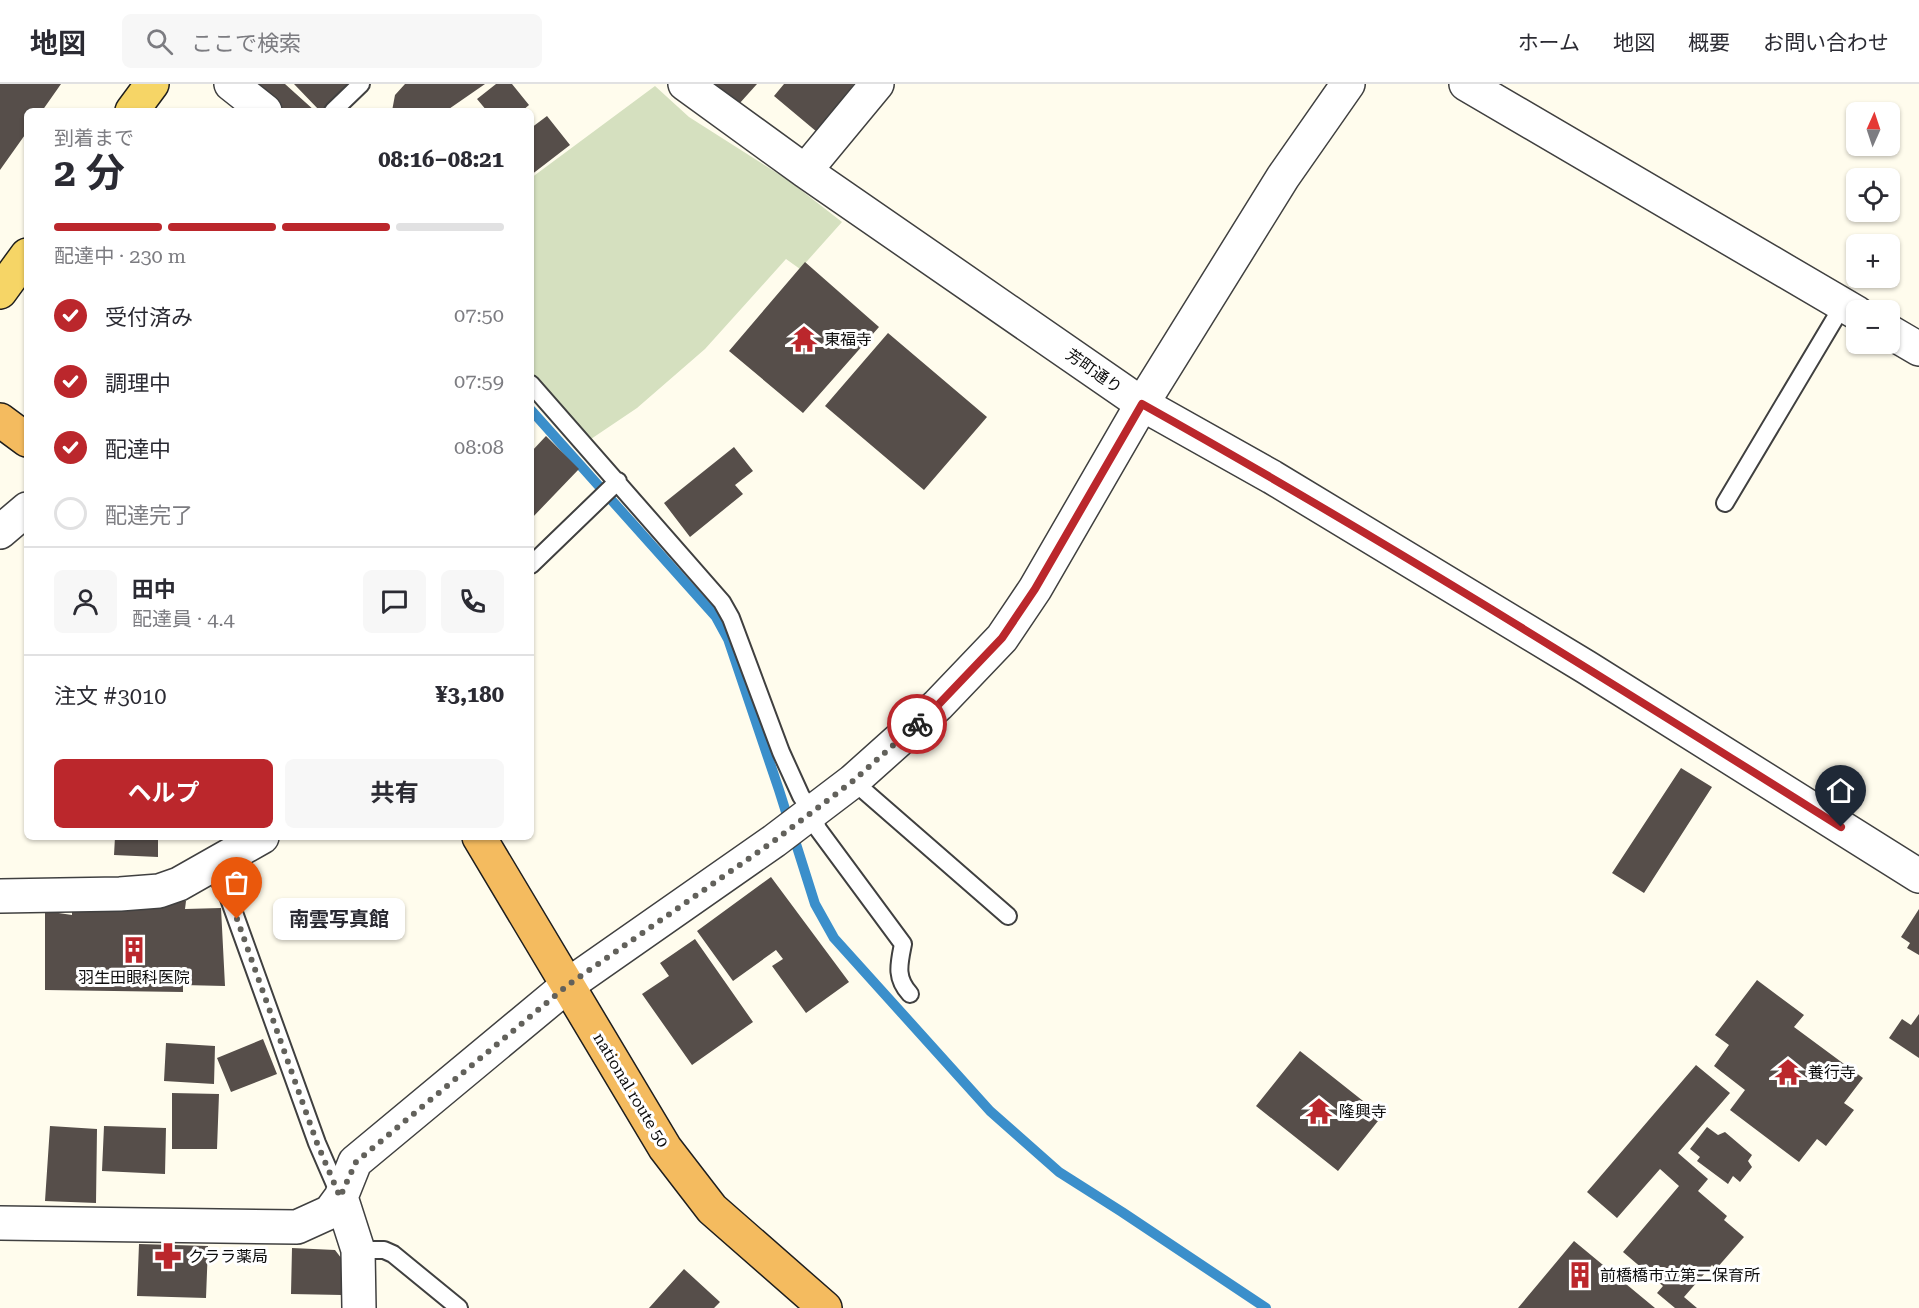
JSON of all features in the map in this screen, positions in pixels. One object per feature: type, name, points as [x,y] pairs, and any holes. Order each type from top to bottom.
[{"type":"highway","points":[[0,420],[24,438]]},
{"type":"highway","name":"national route 50","points":[[481,840],[665,1148],[689,1181],[712,1209],[821,1307]]},
{"type":"main road","points":[[134,108],[152,84]]},
{"type":"main road","points":[[0,292],[24,259]]},
{"type":"street","points":[[231,84],[260,108]]},
{"type":"street","name":"芳町通り","points":[[685,84],[805,171],[1142,404],[1272,477],[1546,643],[1919,876]]},
{"type":"street","points":[[805,171],[877,84]]},
{"type":"street","points":[[0,1223],[297,1227],[330,1212],[340,1197],[356,1162],[568,985],[774,841],[853,781],[938,705],[1002,638],[1035,589],[1142,404],[1283,177],[1348,84]]},
{"type":"street","points":[[1466,84],[1846,307]]},
{"type":"street","points":[[1900,338],[1919,349]]},
{"type":"street","points":[[0,532],[24,511]]},
{"type":"street","points":[[0,896],[159,891],[179,884],[257,840]]},
{"type":"street","points":[[340,1197],[358,1250],[359,1308]]},
{"type":"lane","points":[[336,108],[361,84]]},
{"type":"lane","points":[[1725,503],[1846,315]]},
{"type":"lane","points":[[534,387],[722,602],[731,618],[781,752],[801,796],[812,812],[818,829],[903,944],[899,964],[901,985],[910,994]]},
{"type":"lane","points":[[534,562],[617,482]]},
{"type":"lane","points":[[853,781],[1008,916]]},
{"type":"lane","points":[[211,866],[228,896],[317,1143],[340,1197]]},
{"type":"lane","points":[[358,1250],[384,1250],[393,1254],[459,1308]]},
{"type":"green space","points":[[655,86],[689,117],[788,180],[842,222],[800,269],[786,259],[705,349],[637,408],[591,439],[534,376],[534,176]]},
{"type":"building","points":[[0,84],[61,84],[44,108],[24,108],[24,136],[0,170]]},
{"type":"building","points":[[250,84],[285,84],[312,108],[277,108]]},
{"type":"building","points":[[294,84],[359,84],[334,108],[317,108]]},
{"type":"building","points":[[405,84],[485,84],[450,108],[393,108],[395,95]]},
{"type":"building","points":[[496,84],[512,84],[529,105],[526,108],[484,108],[477,99]]},
{"type":"building","points":[[715,84],[757,84],[739,104]]},
{"type":"building","points":[[784,84],[854,84],[817,132],[774,96]]},
{"type":"building","points":[[547,116],[570,145],[534,173],[534,126]]},
{"type":"building","name":"東福寺","points":[[805,262],[879,327],[803,413],[729,351]]},
{"type":"building","points":[[888,333],[987,417],[924,490],[825,406]]},
{"type":"building","points":[[546,436],[579,469],[534,516],[534,449]]},
{"type":"building","points":[[734,447],[753,471],[735,485],[743,494],[690,537],[664,503]]},
{"type":"building","points":[[1681,768],[1712,787],[1644,893],[1612,873]]},
{"type":"building","points":[[115,840],[158,840],[158,857],[114,855]]},
{"type":"building","points":[[771,877],[849,982],[806,1013],[772,966],[783,959],[776,950],[733,981],[697,931]]},
{"type":"building","name":"羽生田眼科医院","points":[[186,901],[185,909],[221,908],[225,986],[183,985],[183,992],[45,990],[45,911],[72,915],[72,902]]},
{"type":"building","points":[[1919,909],[1919,955],[1907,948],[1910,943],[1901,937]]},
{"type":"building","points":[[695,939],[753,1022],[692,1065],[642,994],[669,976],[660,963]]},
{"type":"building","name":"養行寺","points":[[1757,980],[1804,1015],[1794,1027],[1863,1078],[1844,1103],[1854,1110],[1826,1146],[1817,1139],[1799,1162],[1730,1110],[1745,1090],[1714,1066],[1729,1045],[1715,1035]]},
{"type":"building","points":[[1919,1014],[1919,1058],[1889,1038],[1902,1019],[1911,1025]]},
{"type":"building","points":[[263,1039],[277,1074],[231,1092],[217,1058]]},
{"type":"building","points":[[166,1043],[215,1046],[214,1084],[164,1081]]},
{"type":"building","name":"隆興寺","points":[[1300,1051],[1382,1116],[1338,1171],[1256,1106]]},
{"type":"building","points":[[1696,1065],[1730,1093],[1678,1153],[1708,1179],[1698,1191],[1727,1216],[1724,1220],[1744,1237],[1716,1269],[1712,1265],[1684,1297],[1697,1308],[1675,1308],[1657,1293],[1663,1286],[1623,1252],[1679,1186],[1660,1169],[1617,1218],[1587,1192]]},
{"type":"building","points":[[172,1093],[219,1094],[217,1149],[172,1149]]},
{"type":"building","points":[[50,1126],[97,1129],[96,1203],[45,1201]]},
{"type":"building","points":[[104,1126],[166,1128],[165,1174],[102,1171]]},
{"type":"building","points":[[1707,1127],[1718,1135],[1725,1132],[1752,1155],[1748,1161],[1752,1167],[1740,1182],[1733,1176],[1728,1184],[1697,1161],[1700,1157],[1690,1149]]},
{"type":"building","name":"前橋橋市立第二保育所","points":[[1574,1241],[1655,1308],[1518,1308]]},
{"type":"building","points":[[139,1244],[208,1246],[206,1298],[137,1296]]},
{"type":"building","points":[[292,1248],[335,1250],[345,1263],[342,1295],[291,1294]]},
{"type":"building","points":[[684,1269],[720,1302],[714,1308],[649,1308]]},
{"type":"waterway","points":[[534,413],[716,617],[728,639],[815,904],[834,938],[990,1111],[1059,1172],[1266,1308]]},
{"type":"way so far","points":[[237,919],[317,1143],[340,1197],[356,1162],[568,985],[774,841],[853,781],[917,724]]},
{"type":"place","name":"東福寺","points":[[804,339]]},
{"type":"place","name":"南雲写真館","points":[[237,919]]},
{"type":"place","name":"羽生田眼科医院","points":[[134,950]]},
{"type":"place","name":"養行寺","points":[[1788,1072]]},
{"type":"place","name":"隆興寺","points":[[1319,1111]]},
{"type":"place","name":"クララ薬局","points":[[168,1256]]},
{"type":"place","name":"前橋橋市立第二保育所","points":[[1580,1275]]},
{"type":"route","points":[[917,724],[1002,638],[1035,589],[1142,404],[1272,477],[1586,667],[1841,827]]}]
